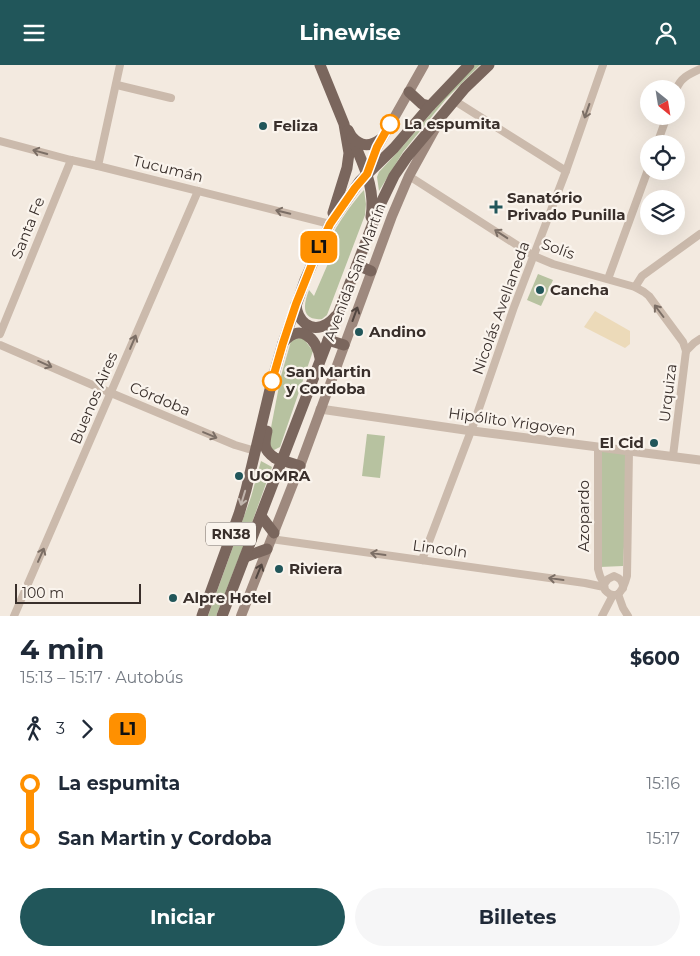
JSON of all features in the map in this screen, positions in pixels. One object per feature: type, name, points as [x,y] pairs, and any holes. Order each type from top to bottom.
[{"type":"main road","points":[[320,65],[344,124],[349,153],[349,160],[330,224]]},
{"type":"main road","name":"RN38","points":[[202,616],[239,514],[283,343],[296,304],[330,224],[367,174],[394,148],[430,105],[469,65]]},
{"type":"main road","name":"RN38","points":[[222,616],[261,515],[279,459],[328,340],[380,205],[399,167],[465,88],[489,65]]},
{"type":"main road","points":[[367,174],[381,139],[409,92],[421,66]]},
{"type":"main road","points":[[409,92],[422,104],[430,105]]},
{"type":"main road","name":"Avenida San Martín","points":[[241,616],[300,465],[371,271],[409,176],[444,112]]},
{"type":"main road","points":[[344,124],[359,143],[371,145],[381,139]]},
{"type":"main road","points":[[352,135],[372,193],[372,208],[367,241]]},
{"type":"main road","points":[[357,265],[371,271]]},
{"type":"main road","points":[[296,304],[299,317],[306,324],[314,327],[325,325],[338,314]]},
{"type":"main road","points":[[283,343],[292,334],[301,333],[307,335],[317,345],[320,358]]},
{"type":"main road","points":[[328,340],[344,345]]},
{"type":"main road","points":[[272,381],[273,404],[264,445],[268,453],[279,459]]},
{"type":"main road","points":[[255,451],[300,465]]},
{"type":"main road","points":[[245,557],[271,540],[261,515]]},
{"type":"street","points":[[98,166],[120,65]]},
{"type":"street","name":"Nicolás Avellaneda","points":[[422,560],[471,430],[514,307],[566,171],[603,65]]},
{"type":"street","points":[[682,80],[687,75],[700,69]]},
{"type":"street","points":[[117,85],[171,99]]},
{"type":"street","points":[[455,101],[566,171]]},
{"type":"street","name":"Tucumán","points":[[0,141],[330,224]]},
{"type":"street","name":"Santa Fe","points":[[0,334],[71,160]]},
{"type":"street","name":"Solís","points":[[409,176],[534,256],[553,264],[644,291],[683,342],[686,351]]},
{"type":"street","points":[[608,279],[644,180]]},
{"type":"street","name":"Buenos Aires","points":[[14,616],[198,191]]},
{"type":"street","points":[[635,287],[642,277],[700,233]]},
{"type":"street","name":"Urquiza","points":[[673,456],[686,351],[700,339]]},
{"type":"street","name":"Córdoba","points":[[0,345],[235,445],[255,451]]},
{"type":"street","name":"Hipólito Yrigoyen","points":[[320,409],[700,460]]},
{"type":"street","name":"Azopardo","points":[[598,447],[598,569],[604,585]]},
{"type":"street","points":[[602,616],[627,576],[629,451]]},
{"type":"street","name":"Lincoln","points":[[271,540],[604,585]]},
{"type":"street","points":[[618,592],[607,593],[604,585],[608,579],[614,576],[622,581],[618,592],[623,608],[628,616]]},
{"type":"green space","points":[[475,65],[480,65],[446,99],[403,152],[379,191],[377,177],[379,172]]},
{"type":"green space","points":[[364,190],[365,215],[327,315],[322,319],[310,317],[305,311],[309,290],[314,296],[333,252],[330,244],[334,232],[349,208]]},
{"type":"green space","name":"Cancha","points":[[538,274],[553,280],[541,306],[527,300]]},
{"type":"green space","points":[[303,338],[313,351],[280,447],[274,450],[271,449],[268,443],[281,376],[291,341]]},
{"type":"green space","points":[[367,434],[385,436],[380,478],[362,476]]},
{"type":"green space","points":[[598,447],[629,451],[623,566],[600,567]]},
{"type":"green space","points":[[261,461],[272,467],[216,616],[208,616],[251,497]]},
{"type":"sand","points":[[595,311],[630,331],[630,344],[625,348],[584,327]]},
{"type":"bus line","name":"L1","points":[[272,381],[304,280],[330,224],[367,174],[377,147],[390,124]]},
{"type":"place","name":"La espumita","points":[[390,124]]},
{"type":"place","name":"Feliza","points":[[263,126]]},
{"type":"place","name":"Sanatório Privado Punilla","points":[[496,207]]},
{"type":"place","name":"Cancha","points":[[540,290]]},
{"type":"place","name":"Andino","points":[[359,332]]},
{"type":"place","name":"San Martin y Cordoba","points":[[272,381]]},
{"type":"place","name":"El Cid","points":[[654,443]]},
{"type":"place","name":"UOMRA","points":[[239,476]]},
{"type":"place","name":"Riviera","points":[[279,569]]},
{"type":"place","name":"Alpre Hotel","points":[[173,598]]}]
